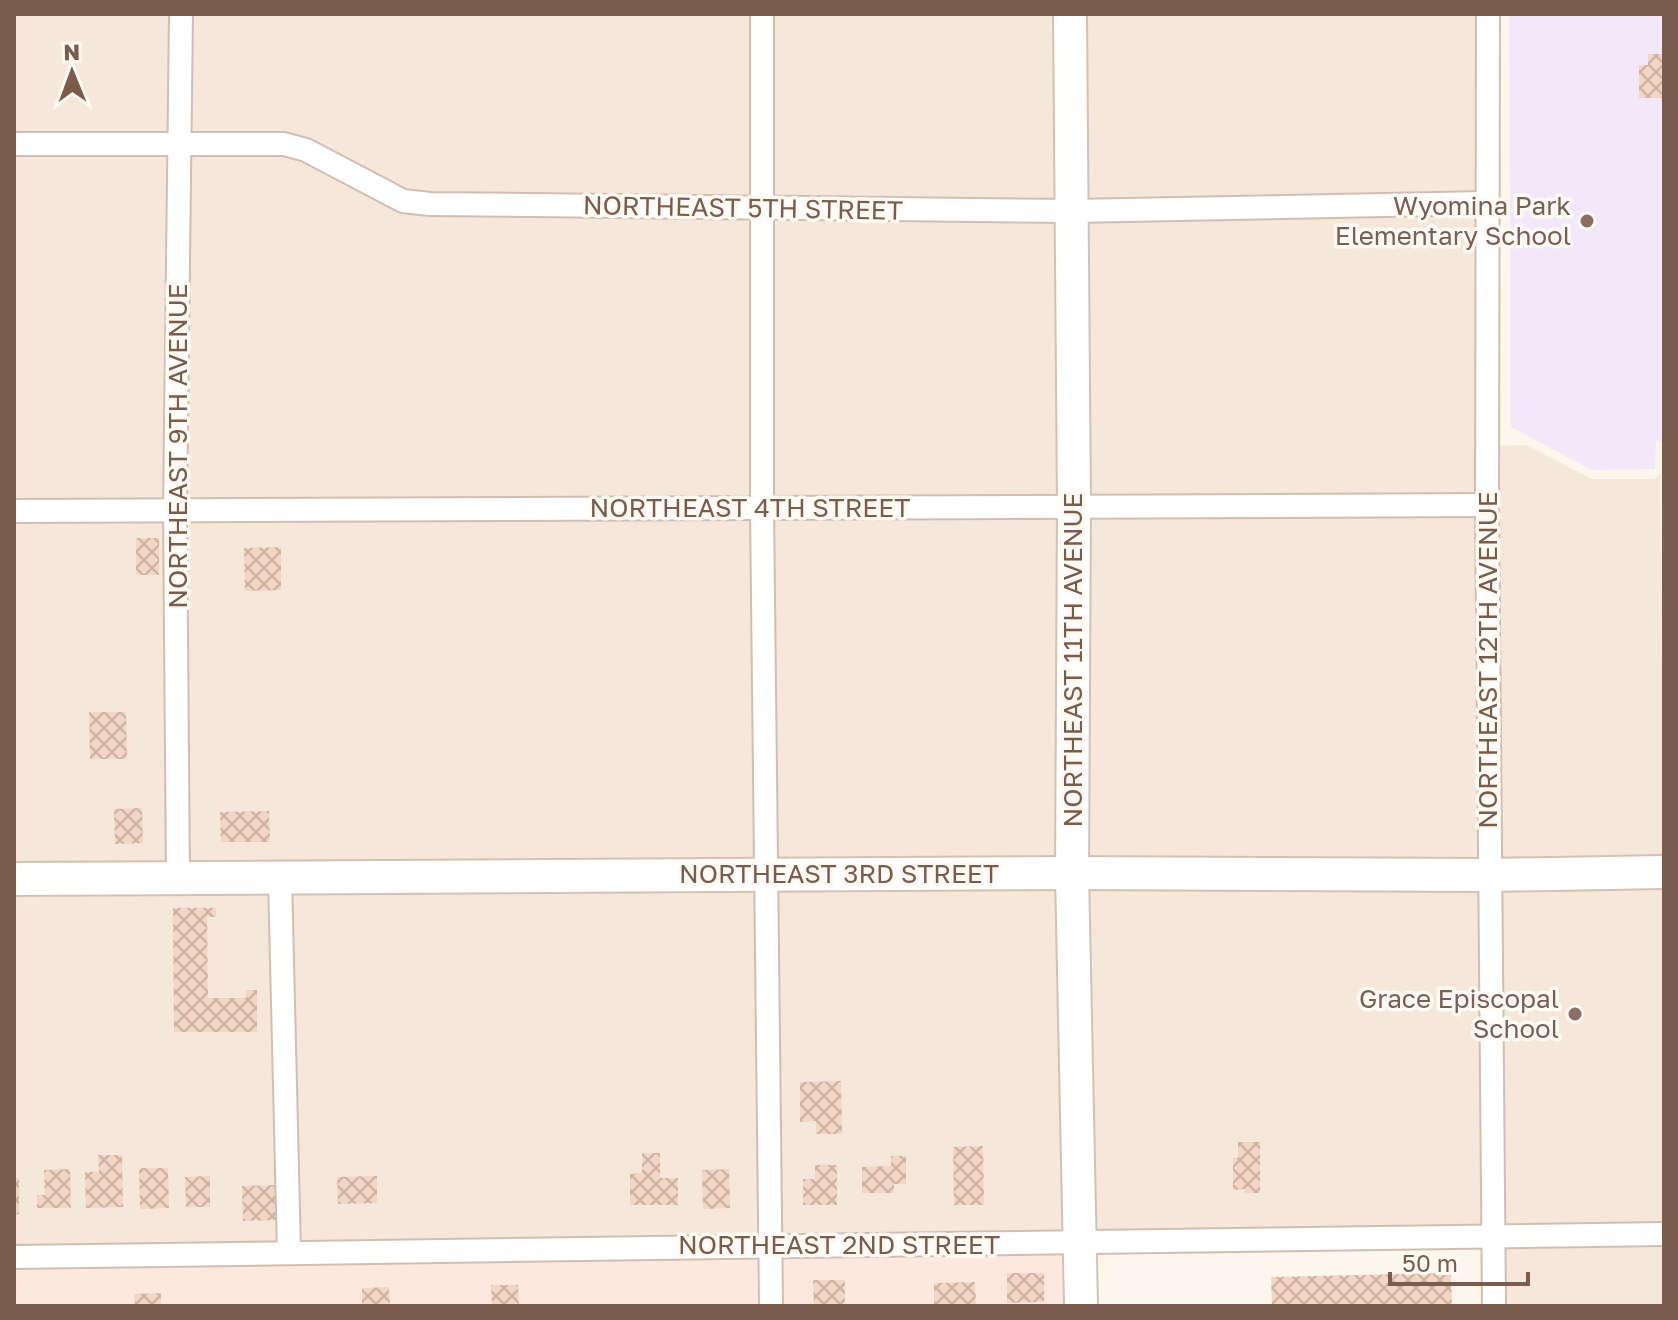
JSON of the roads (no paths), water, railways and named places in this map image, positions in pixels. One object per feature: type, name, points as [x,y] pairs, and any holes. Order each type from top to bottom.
[{"type":"street","name":"NORTHEAST 9TH AVENUE","points":[[178,878],[175,510],[181,14]]},
{"type":"street","points":[[762,14],[762,508],[771,1306]]},
{"type":"street","name":"NORTHEAST 11TH AVENUE","points":[[1070,14],[1074,505],[1072,873],[1081,1306]]},
{"type":"street","name":"NORTHEAST 12TH AVENUE","points":[[1488,14],[1487,505],[1494,1306]]},
{"type":"street","name":"NORTHEAST 5TH STREET","points":[[14,144],[284,144],[306,150],[403,201],[430,204],[1072,211],[1486,203]]},
{"type":"street","name":"NORTHEAST 4TH STREET","points":[[14,511],[1487,505]]},
{"type":"street","name":"NORTHEAST 3RD STREET","points":[[14,879],[1664,872]]},
{"type":"street","points":[[280,878],[289,1252]]},
{"type":"street","name":"NORTHEAST 2ND STREET","points":[[14,1257],[1664,1234]]},
{"type":"place","name":"Wyomina Park Elementary School","points":[[1587,221]]},
{"type":"place","name":"Grace Episcopal School","points":[[1575,1014]]}]
